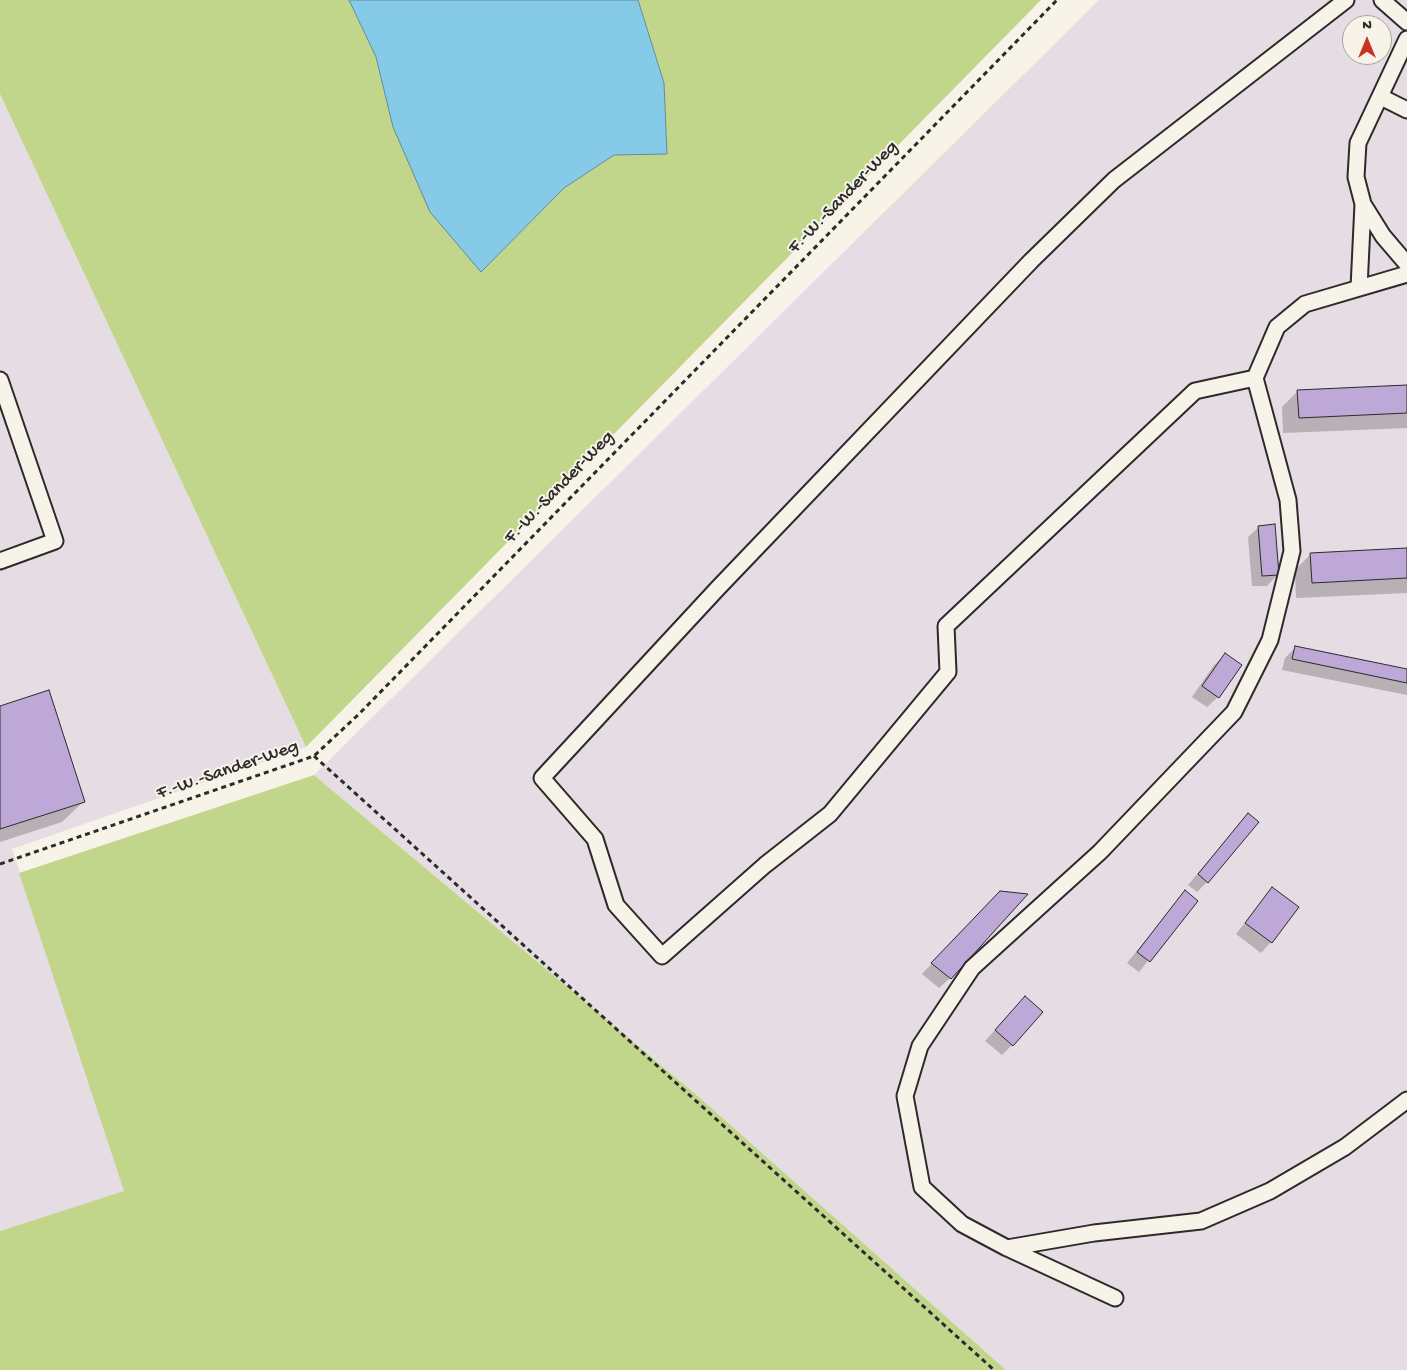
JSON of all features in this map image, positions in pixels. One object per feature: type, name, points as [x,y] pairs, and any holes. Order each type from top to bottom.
[{"type":"lane","points":[[1255,378],[1195,391],[946,626],[948,672],[830,814],[765,864],[662,956],[616,905],[595,839],[542,778],[718,588],[1038,254],[1114,180],[1346,0]]},
{"type":"lane","points":[[1382,0],[1407,22]]},
{"type":"lane","points":[[1407,39],[1358,143],[1356,177],[1364,204],[1383,236],[1407,264]]},
{"type":"lane","points":[[1381,97],[1407,110]]},
{"type":"lane","points":[[1359,288],[1364,204]]},
{"type":"lane","points":[[1115,1298],[1008,1248],[962,1224],[922,1187],[905,1096],[920,1046],[972,968],[1100,852],[1234,712],[1270,640],[1292,550],[1288,500],[1255,378],[1277,328],[1305,304],[1407,274]]},
{"type":"lane","points":[[0,380],[55,541],[0,561]]},
{"type":"lane","points":[[1008,1248],[1094,1233],[1201,1221],[1270,1192],[1345,1147],[1407,1100]]},
{"type":"path","name":"F.-W.-Sander-Weg","points":[[0,864],[314,756],[358,714],[1057,0]]},
{"type":"path","points":[[314,756],[994,1370]]},
{"type":"shaded area","points":[[1099,0],[1407,0],[1407,1370],[1006,1370],[699,1097],[314,775]]},
{"type":"shaded area","points":[[0,94],[306,747],[12,849],[125,1191],[0,1231]]},
{"type":"green space","points":[[0,0],[349,0],[376,57],[393,127],[481,272],[564,188],[614,155],[667,153],[664,83],[638,0],[1041,0],[306,747],[0,94]]},
{"type":"green space","points":[[314,775],[699,1097],[1006,1370],[0,1370],[0,1231],[124,1191],[19,873]]},
{"type":"water","points":[[349,0],[638,0],[664,83],[667,154],[614,155],[564,188],[481,272],[430,212],[393,127],[376,57]]},
{"type":"building","points":[[1407,385],[1407,413],[1299,418],[1297,390]]},
{"type":"building","points":[[1275,524],[1279,575],[1262,576],[1258,526]]},
{"type":"building","points":[[1407,548],[1407,578],[1312,583],[1310,553]]},
{"type":"building","points":[[1295,646],[1407,669],[1407,683],[1292,659]]},
{"type":"building","points":[[1225,653],[1242,665],[1219,698],[1202,686]]},
{"type":"building","points":[[49,690],[85,802],[0,829],[0,706]]},
{"type":"building","points":[[1248,813],[1259,822],[1208,883],[1198,874]]},
{"type":"building","points":[[1272,887],[1299,907],[1272,943],[1245,923]]},
{"type":"building","points":[[1185,890],[1198,901],[1150,962],[1137,952]]},
{"type":"building","points":[[1000,891],[1028,894],[951,979],[931,963]]},
{"type":"building","points":[[1025,996],[1043,1012],[1013,1046],[995,1030]]}]
